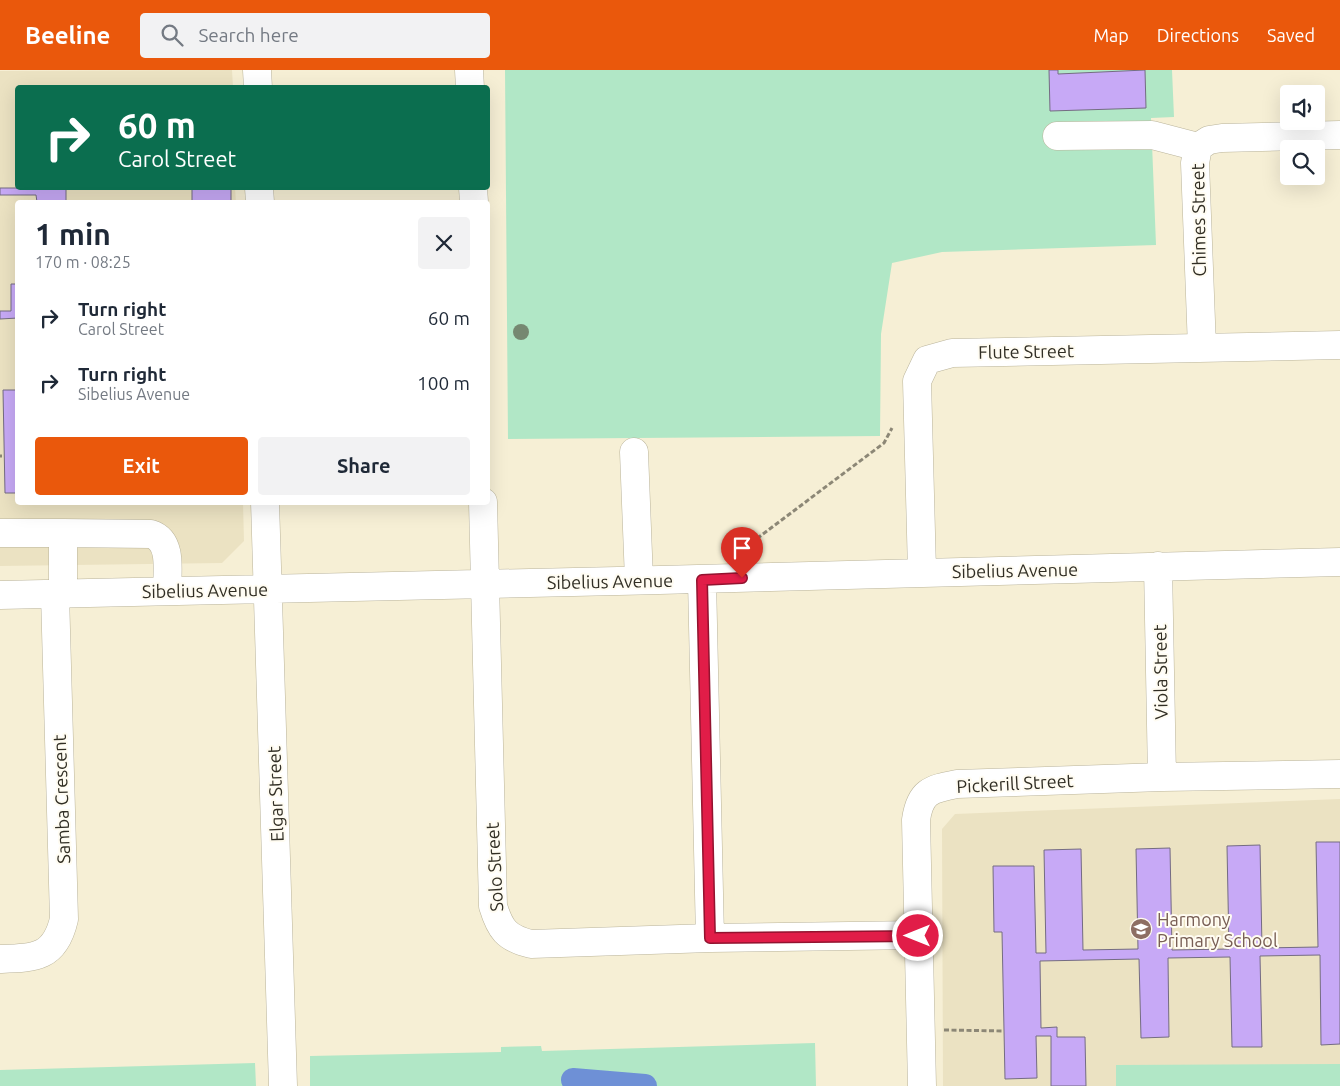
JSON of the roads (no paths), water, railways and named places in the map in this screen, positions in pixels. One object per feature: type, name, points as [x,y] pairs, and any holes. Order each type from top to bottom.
[{"type":"street","points":[[258,70],[258,85]]},
{"type":"street","points":[[469,70],[470,85]]},
{"type":"street","points":[[1057,136],[1152,135],[1198,147]]},
{"type":"street","name":"Chimes Street","points":[[1202,348],[1195,163],[1198,147],[1209,140],[1222,138],[1340,135]]},
{"type":"street","name":"Flute Street","points":[[922,571],[917,381],[927,360],[952,353],[1340,345]]},
{"type":"street","points":[[634,452],[638,580]]},
{"type":"street","name":"Elgar Street","points":[[265,505],[283,1086]]},
{"type":"street","name":"Solo Street","points":[[483,505],[493,906],[504,931],[514,940],[530,944],[710,938],[918,936]]},
{"type":"street","points":[[0,533],[151,534],[160,537],[165,544],[167,591]]},
{"type":"street","name":"Samba Crescent","points":[[0,959],[24,958],[41,954],[52,948],[60,935],[64,919],[59,594],[62,533]]},
{"type":"street","name":"Sibelius Avenue","points":[[0,595],[702,580],[922,571],[1340,562]]},
{"type":"street","name":"Viola Street","points":[[1158,566],[1162,777]]},
{"type":"street","points":[[702,580],[710,938]]},
{"type":"street","name":"Pickerill Street","points":[[922,1086],[916,820],[919,803],[926,793],[940,787],[957,784],[1162,777],[1340,774]]},
{"type":"waterway","points":[[573,1080],[645,1086]]},
{"type":"place","name":"Harmony Primary School","points":[[1141,929]]}]
